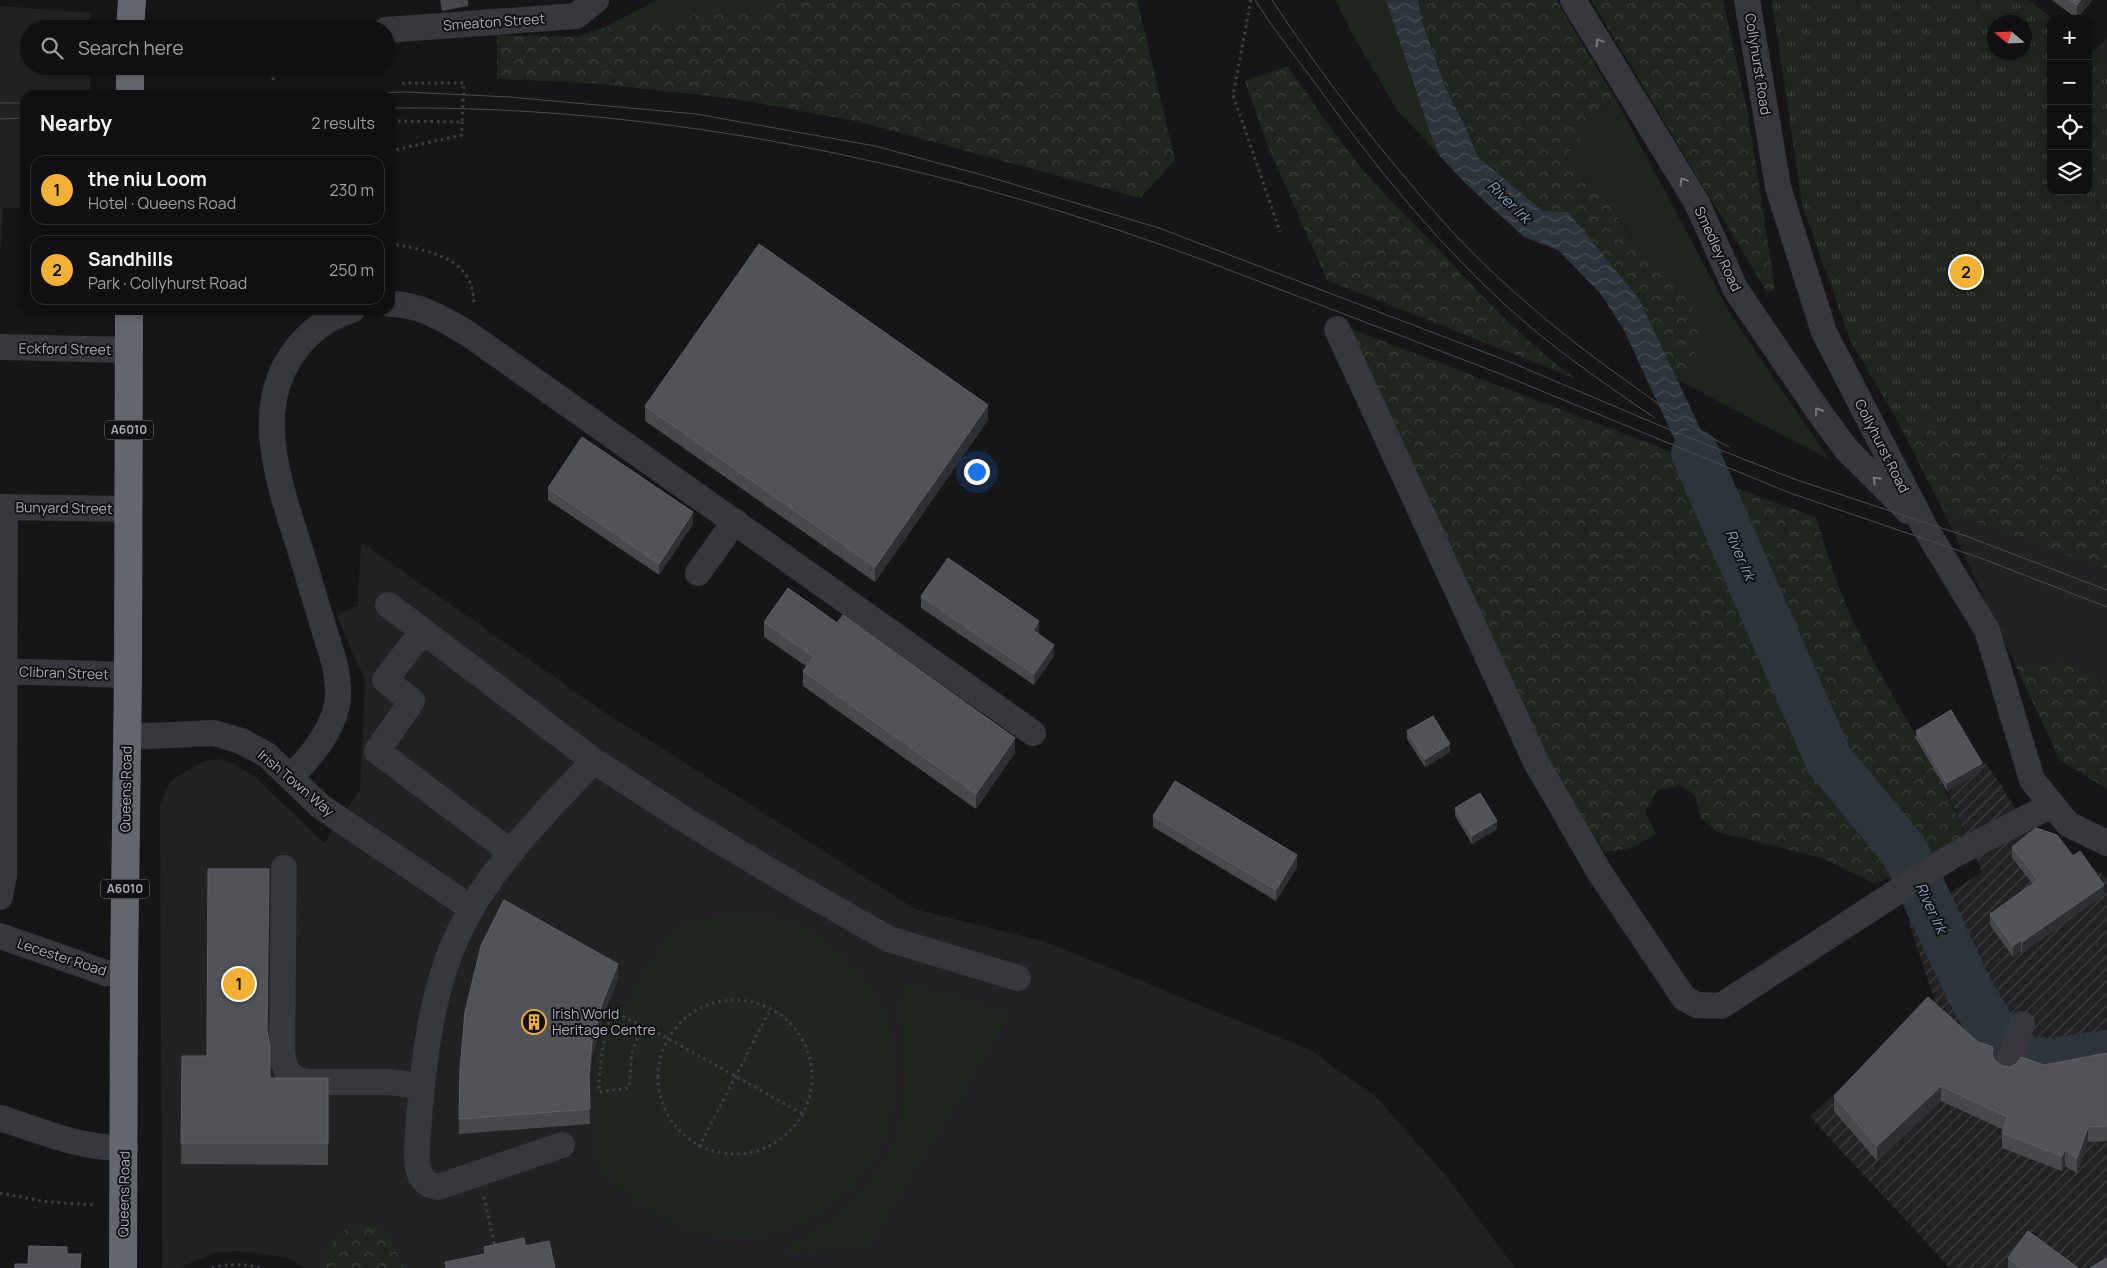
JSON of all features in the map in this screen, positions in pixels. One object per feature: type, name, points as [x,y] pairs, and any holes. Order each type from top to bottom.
[{"type":"highway","points":[[130,75],[130,90]]},
{"type":"highway","name":"Queens Road","points":[[123,1268],[129,315]]},
{"type":"street","name":"Smeaton Street","points":[[395,29],[576,16],[596,0]]},
{"type":"street","name":"Smedley Road","points":[[1573,0],[1697,203],[1736,290],[1847,450],[1924,526]]},
{"type":"street","name":"Collyhurst Road","points":[[1748,0],[1778,187],[1824,332],[1924,526],[1987,630],[2032,780],[2068,824],[2107,843]]},
{"type":"street","points":[[395,304],[423,309],[443,318],[467,333],[1033,732]]},
{"type":"street","points":[[291,777],[321,742],[331,724],[338,704],[338,684],[335,665],[281,489],[272,441],[271,422],[278,380],[291,355],[304,338],[338,315]]},
{"type":"street","points":[[1337,328],[1536,762],[1600,873],[1684,998],[1697,1005],[1720,1006],[1952,856],[2052,805]]},
{"type":"street","name":"Eckford Street","points":[[0,347],[130,350]]},
{"type":"street","points":[[0,897],[4,875],[2,847],[2,507]]},
{"type":"street","name":"Bunyard Street","points":[[2,507],[128,509]]},
{"type":"street","points":[[698,573],[735,522]]},
{"type":"street","points":[[388,605],[594,761],[698,828],[889,939],[1018,978]]},
{"type":"street","points":[[423,631],[386,680],[412,701],[377,751],[511,852]]},
{"type":"street","name":"Clibran Street","points":[[2,671],[128,675]]},
{"type":"street","name":"Irish Town Way","points":[[127,737],[214,733],[241,741],[267,755],[320,806],[471,908]]},
{"type":"street","points":[[562,1145],[438,1187],[430,1186],[422,1180],[418,1170],[417,1150],[421,1086],[430,1019],[441,979],[454,945],[471,908],[511,852],[594,761]]},
{"type":"street","points":[[284,868],[282,1060],[288,1073],[296,1079],[308,1082],[390,1082],[421,1086]]},
{"type":"street","name":"Lecester Road","points":[[0,936],[106,973],[124,973]]},
{"type":"street","points":[[2007,1067],[2022,1024]]},
{"type":"street","points":[[0,1118],[84,1146],[124,1148]]},
{"type":"path","points":[[1251,0],[1233,95],[1280,232]]},
{"type":"path","points":[[272,75],[273,80]]},
{"type":"path","points":[[395,150],[462,135],[464,82],[398,83]]},
{"type":"path","points":[[398,121],[462,122]]},
{"type":"path","points":[[395,244],[437,253],[460,267],[473,292],[473,319],[467,333]]},
{"type":"path","points":[[730,999],[756,1002],[771,1008],[798,1031],[809,1054],[812,1080],[808,1105],[794,1127],[774,1144],[751,1154],[725,1154],[699,1147],[680,1133],[665,1112],[658,1088],[658,1062],[667,1038],[683,1019],[705,1005],[730,999]]},
{"type":"path","points":[[699,1147],[771,1008]]},
{"type":"path","points":[[642,1026],[632,1052],[629,1088],[599,1092],[599,1068],[602,1049],[612,1011],[667,1038],[803,1114]]},
{"type":"path","points":[[476,1174],[488,1208],[497,1255]]},
{"type":"path","points":[[0,1193],[48,1202],[124,1207]]},
{"type":"path","points":[[212,1268],[223,1264],[252,1265],[262,1268]]},
{"type":"shaded area","points":[[0,6],[90,13],[90,20],[20,20],[20,75],[90,75],[90,90],[20,90],[20,208],[3,208],[0,257]]},
{"type":"shaded area","points":[[2107,38],[2107,61],[2095,51]]},
{"type":"shaded area","points":[[1897,420],[2107,487],[2107,728],[2060,760],[1943,510]]},
{"type":"shaded area","points":[[361,542],[600,709],[915,909],[1046,942],[1310,1050],[1376,1097],[1447,1177],[1515,1268],[305,1268],[289,1258],[240,1251],[215,1253],[179,1268],[162,1268],[160,805],[169,784],[176,777],[202,762],[219,759],[232,763],[254,776],[324,843],[360,790],[365,680],[336,614],[358,606]]},
{"type":"shaded area","points":[[1951,718],[2000,783],[2028,831],[2107,877],[2107,1268],[1950,1268],[1810,1117],[1934,998],[1908,920],[1982,872],[1947,791],[1916,739]]},
{"type":"green space","points":[[657,0],[805,0],[603,28]]},
{"type":"green space","points":[[805,0],[1137,0],[1175,160],[1140,198],[860,122],[736,99],[591,83],[497,79],[497,35],[576,37],[603,28]]},
{"type":"green space","points":[[1335,0],[1386,0],[1439,155],[1397,110],[1355,39]]},
{"type":"green space","points":[[1418,0],[1556,0],[1614,96],[1565,158],[1608,202],[1630,236],[1688,296],[1702,341],[1678,380],[1543,211],[1478,157],[1446,89],[1422,21]]},
{"type":"green space","points":[[1591,0],[1723,0],[1748,114],[1775,289],[1767,292]]},
{"type":"green space","points":[[1772,0],[2028,0],[2048,15],[2047,195],[2092,195],[2092,49],[2107,61],[2107,487],[1897,420],[1850,340],[1802,204]]},
{"type":"green space","points":[[2032,53],[2047,54],[2047,60],[2015,109],[2047,195],[2049,195],[2107,344],[2107,569],[1943,510],[1897,420],[1850,340],[2019,60],[2032,60]]},
{"type":"green space","points":[[1288,66],[1343,145],[1383,192],[1507,320],[1540,351],[1576,379],[1327,280],[1266,142],[1245,81]]},
{"type":"green space","points":[[1614,96],[1731,315],[1829,459],[1678,380],[1702,341],[1608,202],[1565,158]]},
{"type":"green space","points":[[1349,328],[1682,456],[1707,510],[1778,680],[1819,762],[1893,856],[1904,874],[1873,883],[1822,858],[1718,832],[1702,819],[1694,795],[1681,785],[1657,791],[1645,812],[1656,834],[1632,848],[1605,852],[1575,809],[1517,699]]},
{"type":"green space","points":[[1727,485],[1816,517],[1853,621],[1941,782],[1966,837],[1925,863],[1841,753],[1761,579],[1736,519]]},
{"type":"green space","points":[[2064,662],[2107,681],[2107,789],[2060,760],[2016,666]]},
{"type":"green space","points":[[720,916],[788,920],[800,924],[819,937],[833,947],[861,974],[881,1005],[893,1039],[897,1074],[893,1109],[882,1143],[863,1174],[836,1202],[808,1221],[761,1236],[729,1237],[712,1235],[694,1231],[660,1218],[632,1200],[595,1160],[594,1068],[601,1034],[611,1003],[623,1009],[640,977],[673,931],[691,921]]},
{"type":"green space","points":[[909,983],[1011,1014],[868,1248],[779,1252],[829,1224],[855,1199],[885,1159],[901,1118],[906,1077],[904,1045],[896,998],[906,991]]},
{"type":"green space","points":[[369,1222],[388,1234],[404,1268],[322,1268],[324,1254],[341,1232]]},
{"type":"water","points":[[1386,0],[1418,0],[1422,21],[1446,89],[1478,157],[1543,211],[1568,212],[1639,299],[1727,485],[1736,519],[1707,510],[1624,330],[1601,294],[1558,250],[1524,237],[1466,184],[1439,155]]},
{"type":"building","points":[[2070,0],[2081,0],[2077,5]]},
{"type":"building","points":[[759,244],[988,405],[875,567],[645,406]]},
{"type":"building","points":[[582,437],[693,512],[659,564],[548,488]]},
{"type":"building","points":[[948,558],[1039,621],[1033,630],[1054,645],[1034,674],[921,596]]},
{"type":"building","points":[[788,588],[837,623],[843,615],[1015,738],[976,794],[803,671],[814,657],[764,622]]},
{"type":"building","points":[[1951,710],[1982,763],[1947,783],[1916,731]]},
{"type":"building","points":[[1433,716],[1450,744],[1425,759],[1407,731]]},
{"type":"building","points":[[1175,781],[1297,855],[1276,890],[1153,816]]},
{"type":"building","points":[[1480,793],[1497,821],[1472,836],[1455,808]]},
{"type":"building","points":[[2036,828],[2057,835],[2073,856],[2080,851],[2104,885],[2022,942],[2021,940],[2013,946],[1990,914],[2038,880],[2012,847]]},
{"type":"building","points":[[208,869],[269,869],[267,1029],[270,1048],[270,1078],[328,1078],[328,1143],[181,1143],[182,1056],[207,1056]]},
{"type":"building","name":"Irish World Heritage Centre","points":[[504,900],[618,964],[603,1001],[592,1042],[589,1073],[590,1109],[459,1119],[460,1069],[465,1012],[481,946]]},
{"type":"building","points":[[1928,997],[1978,1042],[1993,1047],[1992,1054],[1995,1061],[2003,1066],[2010,1067],[2016,1064],[2021,1057],[2044,1065],[2107,1053],[2107,1126],[2088,1127],[2077,1158],[2065,1150],[2062,1156],[2002,1133],[2008,1117],[1941,1086],[1877,1146],[1834,1096]]},
{"type":"building","points":[[2028,1231],[2078,1268],[2022,1268],[2008,1258]]},
{"type":"building","points":[[524,1238],[525,1246],[549,1241],[555,1268],[446,1268],[445,1262],[485,1254],[484,1247]]},
{"type":"building","points":[[29,1246],[67,1247],[67,1254],[81,1254],[80,1268],[15,1268],[15,1264],[28,1264]]},
{"type":"building","points":[[2107,1258],[2107,1268],[2090,1268]]},
{"type":"waterway","name":"River Irk","points":[[1695,453],[1829,760],[1905,852],[1969,990],[2001,1043],[2028,1061],[2052,1062],[2107,1054]]},
{"type":"tram line","points":[[1255,0],[1358,141],[1403,197],[1450,250],[1501,301],[1537,333],[1595,377],[1655,418]]},
{"type":"tram line","points":[[1272,0],[1335,90],[1403,175],[1461,241],[1498,278],[1532,308],[1603,364],[1701,432],[1729,447]]},
{"type":"tram line","points":[[395,92],[510,97],[696,114],[875,146],[986,176],[1159,228],[1510,362],[1675,432],[1794,479],[1966,536],[2107,590]]},
{"type":"tram line","points":[[0,103],[20,103]]},
{"type":"tram line","points":[[395,108],[494,110],[597,117],[700,129],[803,147],[905,169],[1006,195],[1105,226],[1203,260],[1498,373],[1790,493],[1983,559],[2107,607]]},
{"type":"tram line","points":[[0,119],[20,118]]},
{"type":"place","name":"Sandhills","points":[[1966,272]]},
{"type":"place","name":"the niu Loom","points":[[239,984]]},
{"type":"place","name":"Irish World Heritage Centre","points":[[534,1022]]}]
